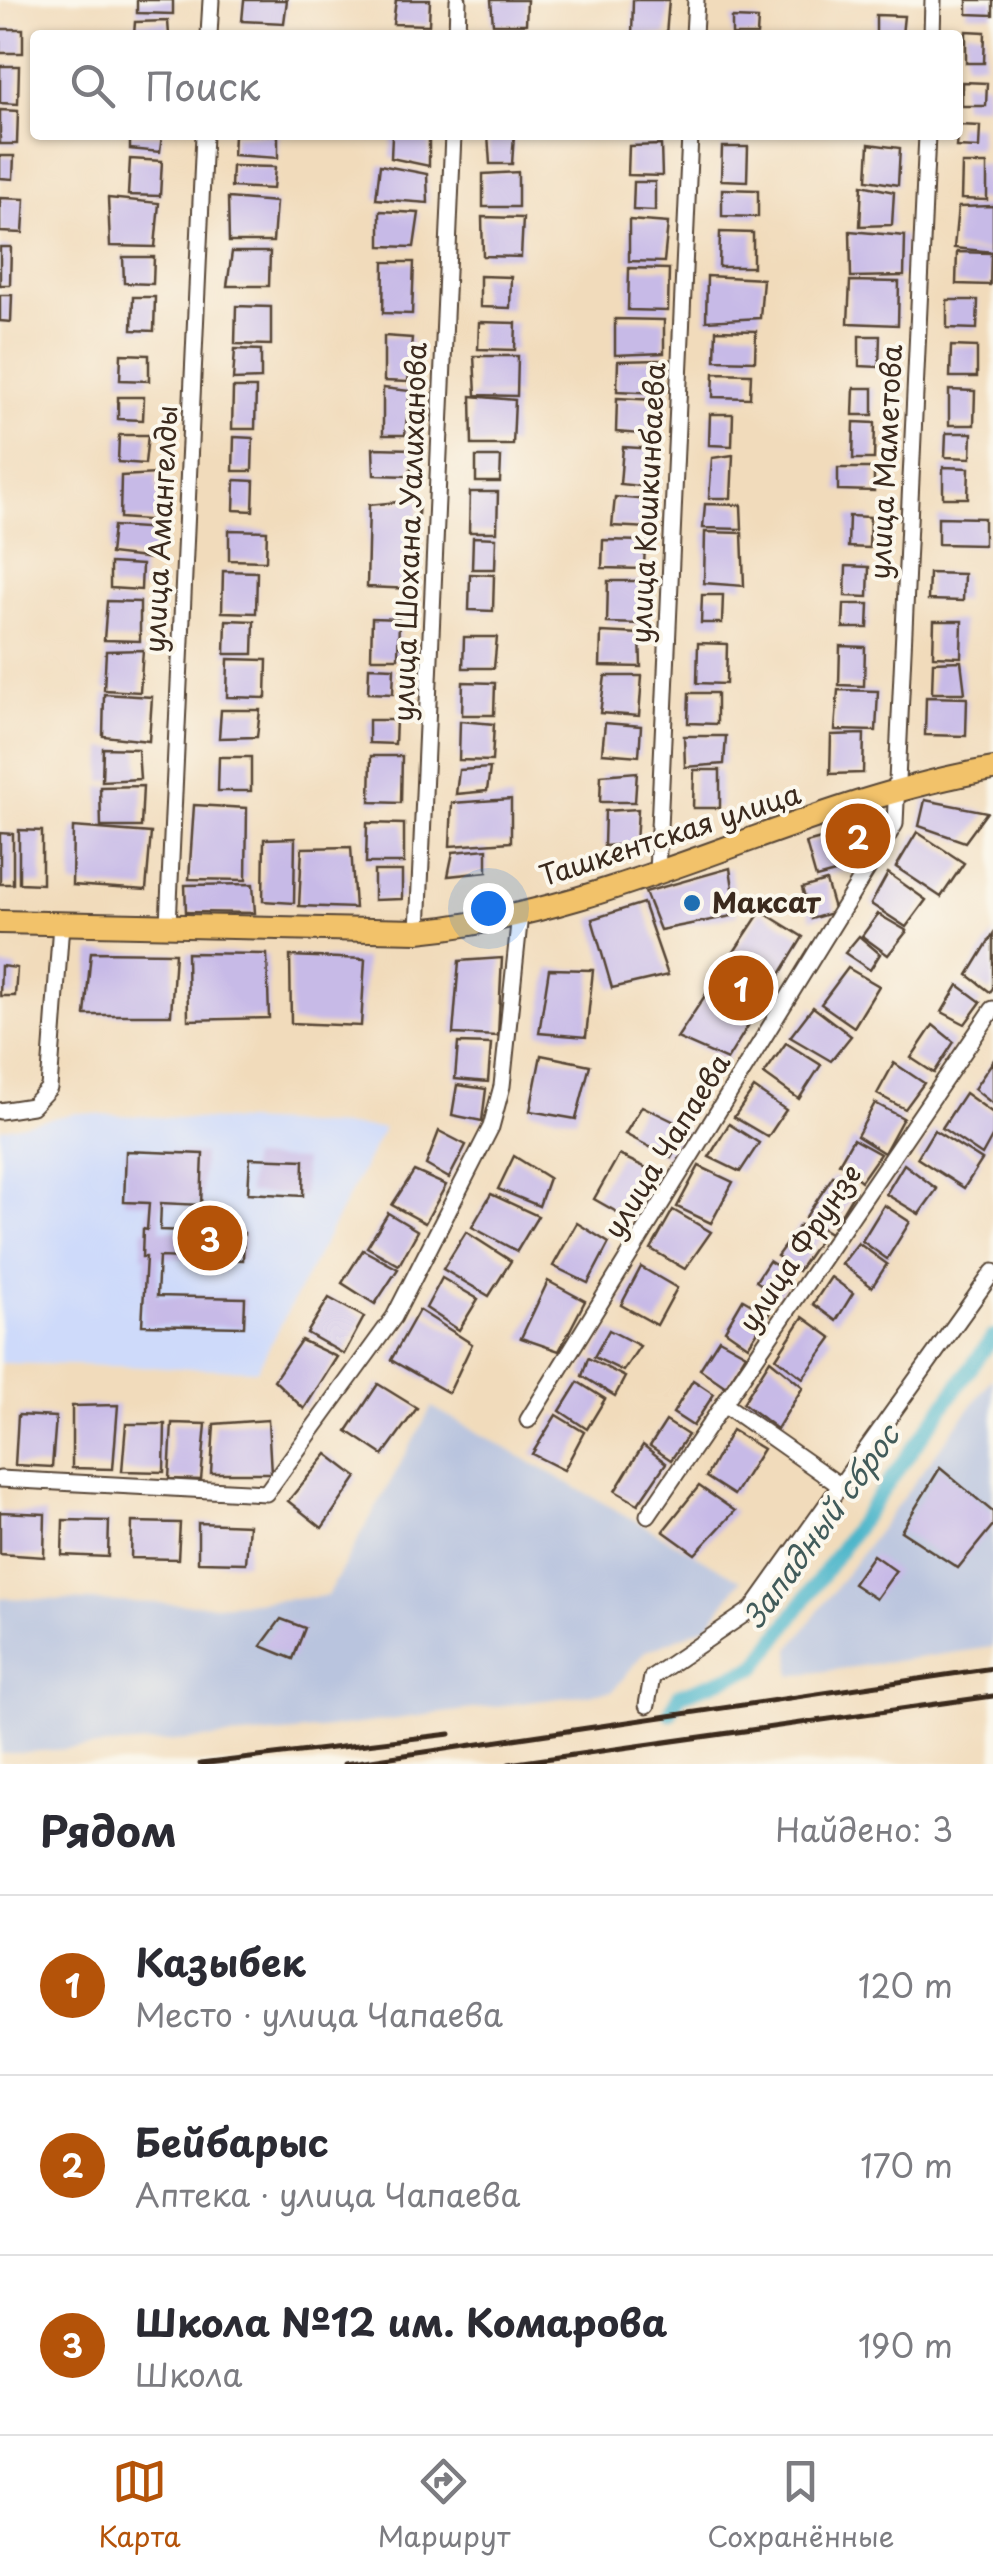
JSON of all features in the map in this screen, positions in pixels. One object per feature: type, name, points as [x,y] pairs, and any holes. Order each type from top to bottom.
[{"type":"main road","name":"Ташкентская улица","points":[[0,922],[418,930],[467,926],[657,873],[896,792],[993,769]]},
{"type":"street","points":[[209,30],[211,0]]},
{"type":"street","points":[[457,30],[458,0]]},
{"type":"street","points":[[694,30],[696,0]]},
{"type":"street","points":[[932,30],[933,0]]},
{"type":"street","name":"улица Амангелды","points":[[168,925],[204,140]]},
{"type":"street","name":"улица Шохана Уалиханова","points":[[418,930],[452,140]]},
{"type":"street","name":"улица Кошкинбаева","points":[[657,873],[690,140]]},
{"type":"street","name":"улица Маметова","points":[[896,792],[927,140]]},
{"type":"street","name":"улица Чапаева","points":[[528,1420],[895,824],[896,792]]},
{"type":"street","points":[[0,1479],[266,1493],[394,1317],[491,1127],[502,1086],[520,914]]},
{"type":"street","points":[[0,1111],[32,1106],[49,1088],[62,924]]},
{"type":"street","name":"улица Фрунзе","points":[[648,1515],[993,1009]]},
{"type":"street","points":[[647,1706],[652,1677],[752,1610],[993,1272]]},
{"type":"street","points":[[724,1404],[842,1487]]},
{"type":"shaded area","points":[[76,1113],[384,1128],[257,1370],[0,1363],[0,1129]]},
{"type":"shaded area","points":[[993,1377],[993,1647],[791,1676],[790,1649]]},
{"type":"shaded area","points":[[432,1407],[741,1580],[707,1626],[644,1652],[613,1691],[297,1732],[0,1754],[0,1598],[217,1605],[327,1596]]},
{"type":"building","points":[[137,0],[173,0],[173,14],[137,13]]},
{"type":"building","points":[[244,0],[287,0],[284,23],[242,21]]},
{"type":"building","points":[[396,0],[430,0],[429,25],[393,24]]},
{"type":"building","points":[[491,0],[527,0],[526,24],[493,24]]},
{"type":"building","points":[[633,0],[669,0],[666,30],[632,30]]},
{"type":"building","points":[[967,0],[993,0],[993,15],[967,14]]},
{"type":"building","points":[[876,15],[904,16],[903,30],[876,30]]},
{"type":"building","points":[[732,18],[758,19],[757,30],[732,30]]},
{"type":"building","points":[[168,21],[169,30],[134,30],[135,22]]},
{"type":"building","points":[[0,29],[23,29],[23,53],[0,53]]},
{"type":"building","points":[[966,31],[985,32],[984,63],[966,63]]},
{"type":"building","points":[[0,66],[19,66],[18,104],[0,103]]},
{"type":"building","points":[[963,82],[987,83],[986,106],[963,106]]},
{"type":"building","points":[[0,110],[18,111],[17,144],[0,144]]},
{"type":"building","points":[[963,125],[980,126],[979,148],[956,147],[957,140],[963,140]]},
{"type":"building","points":[[130,140],[161,140],[160,152],[130,149]]},
{"type":"building","points":[[234,140],[278,140],[278,158],[233,155]]},
{"type":"building","points":[[392,140],[429,140],[429,166],[391,158]]},
{"type":"building","points":[[488,140],[514,140],[512,164],[490,164]]},
{"type":"building","points":[[869,144],[900,148],[898,185],[867,180]]},
{"type":"building","points":[[661,145],[662,176],[628,175],[629,146]]},
{"type":"building","points":[[722,147],[748,147],[747,181],[721,180]]},
{"type":"building","points":[[0,156],[14,156],[13,179],[0,178]]},
{"type":"building","points":[[130,159],[162,161],[160,196],[128,195]]},
{"type":"building","points":[[962,164],[987,164],[987,200],[961,199]]},
{"type":"building","points":[[380,165],[427,174],[428,203],[376,199]]},
{"type":"building","points":[[232,166],[275,167],[273,189],[231,187]]},
{"type":"building","points":[[518,172],[518,207],[483,207],[483,174]]},
{"type":"building","points":[[634,182],[655,182],[655,211],[633,210]]},
{"type":"building","points":[[862,185],[894,192],[892,225],[860,226]]},
{"type":"building","points":[[722,189],[758,190],[758,217],[722,216]]},
{"type":"building","points":[[0,198],[25,199],[23,233],[0,232]]},
{"type":"building","points":[[108,198],[159,203],[155,247],[110,246]]},
{"type":"building","points":[[228,198],[276,202],[273,242],[229,242]]},
{"type":"building","points":[[993,206],[993,252],[954,248],[958,207]]},
{"type":"building","points":[[380,211],[419,213],[414,247],[380,246]]},
{"type":"building","points":[[482,217],[523,218],[521,257],[483,256]]},
{"type":"building","points":[[629,220],[668,223],[664,262],[629,261]]},
{"type":"building","points":[[850,231],[905,236],[904,276],[851,277]]},
{"type":"building","points":[[720,232],[753,233],[753,267],[719,267]]},
{"type":"building","points":[[0,247],[11,247],[10,285],[0,285]]},
{"type":"building","points":[[232,252],[270,252],[269,286],[227,286]]},
{"type":"building","points":[[957,252],[991,253],[990,285],[956,284]]},
{"type":"building","points":[[123,257],[154,257],[153,284],[124,283]]},
{"type":"building","points":[[384,262],[414,262],[412,314],[383,313]]},
{"type":"building","points":[[629,268],[669,269],[668,311],[628,310]]},
{"type":"building","points":[[480,276],[511,277],[510,308],[480,307]]},
{"type":"building","points":[[707,276],[763,279],[760,318],[706,321]]},
{"type":"building","points":[[850,281],[899,282],[898,325],[848,323]]},
{"type":"building","points":[[0,295],[12,295],[11,322],[0,321]]},
{"type":"building","points":[[133,297],[155,297],[154,331],[132,330]]},
{"type":"building","points":[[947,300],[978,300],[977,329],[947,328]]},
{"type":"building","points":[[236,306],[271,307],[271,345],[235,344]]},
{"type":"building","points":[[615,319],[664,320],[664,353],[615,355]]},
{"type":"building","points":[[479,322],[516,323],[515,350],[478,349]]},
{"type":"building","points":[[716,330],[756,331],[755,361],[715,360]]},
{"type":"building","points":[[384,336],[412,338],[408,382],[384,381]]},
{"type":"building","points":[[859,336],[880,336],[879,367],[859,366]]},
{"type":"building","points":[[951,346],[977,347],[977,377],[950,377]]},
{"type":"building","points":[[235,349],[261,350],[261,379],[233,380]]},
{"type":"building","points":[[121,354],[149,355],[149,381],[120,380]]},
{"type":"building","points":[[474,356],[518,356],[517,396],[476,395]]},
{"type":"building","points":[[661,360],[662,393],[617,391],[618,361]]},
{"type":"building","points":[[714,373],[751,374],[750,398],[713,397]]},
{"type":"building","points":[[233,388],[256,388],[255,429],[232,429]]},
{"type":"building","points":[[383,388],[410,391],[405,435],[383,435]]},
{"type":"building","points":[[854,388],[873,388],[873,415],[853,415]]},
{"type":"building","points":[[949,390],[975,391],[974,425],[949,425]]},
{"type":"building","points":[[471,396],[515,400],[513,445],[472,445]]},
{"type":"building","points":[[118,397],[144,397],[143,420],[118,419]]},
{"type":"building","points":[[617,398],[657,400],[654,435],[616,432]]},
{"type":"building","points":[[710,414],[733,414],[732,446],[709,445]]},
{"type":"building","points":[[854,422],[875,423],[874,459],[853,459]]},
{"type":"building","points":[[946,433],[972,433],[971,458],[945,457]]},
{"type":"building","points":[[119,435],[148,435],[145,464],[118,462]]},
{"type":"building","points":[[234,437],[253,438],[252,471],[233,471]]},
{"type":"building","points":[[623,447],[656,449],[650,487],[620,484]]},
{"type":"building","points":[[373,448],[413,449],[410,476],[374,475]]},
{"type":"building","points":[[733,455],[731,498],[709,498],[712,458]]},
{"type":"building","points":[[476,457],[501,457],[500,482],[476,482]]},
{"type":"building","points":[[943,467],[969,468],[968,498],[943,498]]},
{"type":"building","points":[[838,468],[874,468],[874,491],[838,490]]},
{"type":"building","points":[[156,474],[160,521],[120,518],[121,476]]},
{"type":"building","points":[[235,480],[254,481],[253,511],[234,510]]},
{"type":"building","points":[[470,492],[498,492],[497,532],[469,532]]},
{"type":"building","points":[[615,497],[649,500],[649,528],[612,526]]},
{"type":"building","points":[[419,500],[413,589],[367,587],[369,505]]},
{"type":"building","points":[[705,504],[741,505],[742,529],[703,528]]},
{"type":"building","points":[[849,516],[870,517],[869,548],[848,547]]},
{"type":"building","points":[[938,517],[984,518],[984,545],[938,544]]},
{"type":"building","points":[[113,526],[159,529],[154,559],[110,554]]},
{"type":"building","points":[[229,530],[267,531],[266,561],[229,560]]},
{"type":"building","points":[[705,532],[742,533],[744,586],[704,583]]},
{"type":"building","points":[[473,537],[496,538],[495,569],[472,569]]},
{"type":"building","points":[[603,540],[645,541],[644,569],[602,568]]},
{"type":"building","points":[[110,563],[142,565],[141,590],[110,588]]},
{"type":"building","points":[[846,566],[869,567],[868,597],[845,596]]},
{"type":"building","points":[[223,571],[257,572],[256,613],[222,612]]},
{"type":"building","points":[[929,573],[964,574],[963,601],[928,600]]},
{"type":"building","points":[[470,574],[494,575],[493,611],[469,610]]},
{"type":"building","points":[[608,581],[643,581],[642,624],[607,623]]},
{"type":"building","points":[[702,595],[723,595],[722,623],[701,623]]},
{"type":"building","points":[[107,601],[140,602],[140,641],[104,640]]},
{"type":"building","points":[[844,604],[869,604],[868,628],[843,628]]},
{"type":"building","points":[[372,618],[399,619],[398,658],[371,658]]},
{"type":"building","points":[[226,620],[254,621],[253,654],[225,654]]},
{"type":"building","points":[[934,621],[962,621],[961,657],[933,656]]},
{"type":"building","points":[[601,632],[640,634],[641,667],[600,666]]},
{"type":"building","points":[[464,637],[497,637],[494,668],[463,668]]},
{"type":"building","points":[[698,643],[727,644],[726,684],[697,683]]},
{"type":"building","points":[[840,646],[865,647],[864,686],[839,685]]},
{"type":"building","points":[[143,650],[140,692],[104,690],[106,651]]},
{"type":"building","points":[[228,659],[267,660],[266,698],[227,697]]},
{"type":"building","points":[[961,661],[965,693],[932,693],[933,662]]},
{"type":"building","points":[[369,667],[394,668],[393,694],[368,693]]},
{"type":"building","points":[[605,676],[642,676],[639,716],[600,713]]},
{"type":"building","points":[[463,682],[495,683],[494,715],[462,715]]},
{"type":"building","points":[[838,690],[878,691],[876,731],[835,730]]},
{"type":"building","points":[[689,693],[717,693],[717,724],[688,723]]},
{"type":"building","points":[[104,694],[152,697],[149,741],[103,736]]},
{"type":"building","points":[[926,697],[967,698],[966,736],[925,735]]},
{"type":"building","points":[[221,710],[260,710],[257,737],[219,738]]},
{"type":"building","points":[[369,720],[396,720],[395,744],[369,743]]},
{"type":"building","points":[[460,721],[494,724],[492,761],[459,760]]},
{"type":"building","points":[[605,723],[641,726],[639,756],[602,753]]},
{"type":"building","points":[[864,734],[863,773],[830,774],[831,735]]},
{"type":"building","points":[[684,736],[726,736],[724,764],[685,767]]},
{"type":"building","points":[[103,748],[138,749],[140,779],[102,781]]},
{"type":"building","points":[[371,756],[402,756],[401,803],[370,802]]},
{"type":"building","points":[[219,757],[251,757],[251,791],[218,791]]},
{"type":"building","points":[[490,768],[487,791],[456,794],[459,770]]},
{"type":"building","points":[[694,770],[720,770],[720,808],[693,808]]},
{"type":"building","points":[[637,772],[635,802],[600,802],[601,775]]},
{"type":"building","points":[[143,786],[141,827],[101,827],[100,787]]},
{"type":"building","points":[[511,799],[511,842],[450,846],[452,803]]},
{"type":"building","points":[[925,800],[987,812],[965,842],[919,826]]},
{"type":"building","points":[[194,805],[247,808],[246,880],[189,879]]},
{"type":"building","points":[[638,809],[636,844],[604,846],[605,811]]},
{"type":"building","points":[[870,822],[874,845],[849,860],[843,828]]},
{"type":"building","points":[[367,823],[404,824],[404,863],[366,863]]},
{"type":"building","points":[[73,827],[151,833],[146,890],[72,885]]},
{"type":"building","points":[[19,830],[42,831],[42,884],[19,883]]},
{"type":"building","points":[[917,832],[964,863],[941,897],[896,867]]},
{"type":"building","points":[[0,833],[13,834],[13,884],[0,884]]},
{"type":"building","points":[[836,835],[846,870],[816,878],[806,843]]},
{"type":"building","points":[[295,838],[294,903],[263,901],[264,839]]},
{"type":"building","points":[[351,847],[355,908],[299,906],[302,848]]},
{"type":"building","points":[[487,849],[487,872],[448,876],[453,852]]},
{"type":"building","name":"Максат","points":[[730,868],[737,915],[660,930],[645,892]]},
{"type":"building","points":[[374,871],[402,871],[402,899],[374,900]]},
{"type":"building","points":[[888,873],[926,900],[906,927],[871,904]]},
{"type":"building","points":[[826,881],[835,912],[811,919],[802,888]]},
{"type":"building","points":[[253,884],[255,913],[186,912],[185,885]]},
{"type":"building","points":[[643,903],[668,975],[612,988],[592,919]]},
{"type":"building","points":[[761,911],[803,937],[727,1060],[677,1038]]},
{"type":"building","points":[[878,914],[907,931],[888,955],[862,936]]},
{"type":"building","points":[[993,934],[993,988],[990,992],[968,975]]},
{"type":"building","points":[[859,936],[880,954],[870,970],[845,953]]},
{"type":"building","points":[[91,952],[175,953],[171,1015],[85,1015]]},
{"type":"building","points":[[187,953],[267,954],[269,1018],[188,1020]]},
{"type":"building","points":[[290,956],[365,959],[361,1026],[291,1023]]},
{"type":"building","points":[[502,958],[498,1036],[453,1034],[459,961]]},
{"type":"building","points":[[1,966],[17,968],[15,996],[0,996]]},
{"type":"building","points":[[848,968],[879,986],[854,1027],[821,1004]]},
{"type":"building","points":[[549,969],[593,970],[586,1037],[539,1033]]},
{"type":"building","points":[[958,985],[981,1002],[965,1024],[942,1012]]},
{"type":"building","points":[[813,1007],[851,1036],[831,1061],[790,1037]]},
{"type":"building","points":[[933,1025],[954,1042],[934,1073],[911,1058]]},
{"type":"building","points":[[458,1043],[491,1044],[488,1082],[455,1079]]},
{"type":"building","points":[[786,1043],[821,1065],[799,1099],[764,1074]]},
{"type":"building","points":[[541,1055],[590,1065],[576,1119],[530,1111]]},
{"type":"building","points":[[993,1061],[993,1104],[974,1089]]},
{"type":"building","points":[[894,1063],[924,1083],[905,1109],[877,1094]]},
{"type":"building","points":[[457,1085],[486,1089],[482,1121],[452,1115]]},
{"type":"building","points":[[754,1088],[786,1110],[768,1137],[734,1117]]},
{"type":"building","points":[[965,1093],[993,1113],[993,1135],[982,1155],[942,1128]]},
{"type":"building","points":[[875,1103],[903,1118],[884,1153],[857,1136]]},
{"type":"building","points":[[642,1106],[687,1128],[671,1158],[625,1134]]},
{"type":"building","points":[[729,1124],[759,1143],[740,1172],[709,1157]]},
{"type":"building","points":[[934,1130],[982,1160],[964,1188],[917,1158]]},
{"type":"building","points":[[439,1131],[466,1145],[449,1178],[426,1165]]},
{"type":"building","points":[[853,1139],[880,1154],[861,1181],[839,1163]]},
{"type":"building","points":[[126,1151],[203,1154],[201,1205],[161,1203],[160,1230],[244,1233],[243,1260],[159,1257],[157,1296],[245,1298],[244,1327],[142,1325],[146,1257],[142,1257],[143,1229],[147,1230],[149,1203],[124,1202]]},
{"type":"building","points":[[619,1155],[651,1170],[624,1216],[594,1199]]},
{"type":"building","points":[[514,1156],[549,1178],[539,1206],[498,1189]]},
{"type":"building","points":[[250,1158],[304,1160],[303,1196],[248,1193]]},
{"type":"building","points":[[904,1164],[937,1189],[919,1214],[886,1194]]},
{"type":"building","points":[[699,1166],[733,1182],[711,1223],[677,1207]]},
{"type":"building","points":[[414,1171],[446,1185],[425,1223],[392,1205]]},
{"type":"building","points":[[833,1176],[855,1191],[830,1233],[805,1218]]},
{"type":"building","points":[[491,1194],[538,1216],[517,1251],[472,1227]]},
{"type":"building","points":[[884,1205],[910,1222],[887,1259],[862,1241]]},
{"type":"building","points":[[673,1210],[711,1232],[685,1269],[651,1249]]},
{"type":"building","points":[[388,1213],[418,1231],[399,1265],[367,1247]]},
{"type":"building","points":[[577,1223],[609,1243],[588,1283],[553,1266]]},
{"type":"building","points":[[800,1225],[821,1238],[798,1271],[777,1256]]},
{"type":"building","points":[[466,1232],[511,1261],[489,1296],[443,1269]]},
{"type":"building","points":[[858,1243],[887,1264],[872,1287],[842,1264]]},
{"type":"building","points":[[363,1250],[398,1269],[375,1304],[342,1283]]},
{"type":"building","points":[[769,1261],[791,1275],[778,1296],[756,1281]]},
{"type":"building","points":[[641,1267],[677,1288],[657,1325],[621,1305]]},
{"type":"building","points":[[831,1277],[853,1293],[836,1321],[813,1304]]},
{"type":"building","points":[[442,1278],[478,1299],[459,1330],[426,1308]]},
{"type":"building","points":[[548,1281],[585,1301],[559,1351],[521,1338]]},
{"type":"building","points":[[329,1298],[364,1317],[344,1354],[307,1333]]},
{"type":"building","points":[[743,1299],[769,1314],[748,1346],[725,1330]]},
{"type":"building","points":[[419,1310],[472,1344],[449,1393],[391,1360]]},
{"type":"building","points":[[803,1317],[832,1338],[803,1378],[776,1358]]},
{"type":"building","points":[[609,1330],[640,1346],[623,1371],[594,1357]]},
{"type":"building","points":[[719,1339],[746,1354],[726,1387],[700,1369]]},
{"type":"building","points":[[301,1340],[337,1357],[304,1409],[274,1380]]},
{"type":"building","points":[[588,1358],[625,1377],[615,1396],[582,1376]]},
{"type":"building","points":[[770,1360],[803,1387],[777,1429],[743,1403]]},
{"type":"building","points":[[693,1380],[714,1394],[693,1426],[673,1413]]},
{"type":"building","points":[[578,1382],[605,1399],[587,1429],[560,1411]]},
{"type":"building","points":[[378,1384],[417,1408],[383,1455],[347,1431]]},
{"type":"building","points":[[118,1405],[113,1469],[72,1468],[72,1406]]},
{"type":"building","points":[[18,1415],[56,1417],[52,1467],[15,1465]]},
{"type":"building","points":[[556,1415],[584,1432],[564,1470],[532,1454]]},
{"type":"building","points":[[268,1420],[271,1473],[211,1473],[214,1424]]},
{"type":"building","points":[[666,1421],[688,1435],[671,1460],[650,1446]]},
{"type":"building","points":[[172,1423],[206,1424],[201,1480],[169,1479]]},
{"type":"building","points":[[126,1424],[165,1424],[164,1472],[122,1471]]},
{"type":"building","points":[[732,1430],[763,1449],[734,1495],[706,1477]]},
{"type":"building","points":[[643,1445],[666,1463],[638,1504],[615,1491]]},
{"type":"building","points":[[327,1454],[357,1477],[322,1528],[288,1501]]},
{"type":"building","points":[[940,1468],[993,1512],[993,1525],[958,1568],[901,1531]]},
{"type":"building","points":[[699,1486],[735,1511],[695,1554],[663,1531]]},
{"type":"building","points":[[0,1512],[45,1514],[44,1557],[0,1554]]},
{"type":"building","points":[[63,1520],[109,1521],[108,1557],[62,1555]]},
{"type":"building","points":[[132,1522],[180,1523],[178,1559],[131,1558]]},
{"type":"building","points":[[198,1523],[249,1525],[246,1563],[198,1562]]},
{"type":"building","points":[[873,1555],[896,1571],[876,1599],[853,1584]]},
{"type":"building","points":[[281,1619],[305,1628],[293,1659],[261,1646]]},
{"type":"waterway","name":"Западный сброс","points":[[670,1713],[679,1695],[756,1667],[993,1337]]},
{"type":"railway","points":[[344,1764],[993,1668]]},
{"type":"railway","points":[[509,1764],[993,1696]]},
{"type":"railway","points":[[200,1764],[450,1734]]},
{"type":"place","name":"Бейбарыс","points":[[858,836]]},
{"type":"place","name":"Максат","points":[[692,903]]},
{"type":"place","name":"Казыбек","points":[[741,988]]},
{"type":"place","name":"Школа №12 им. Комарова","points":[[210,1238]]}]
